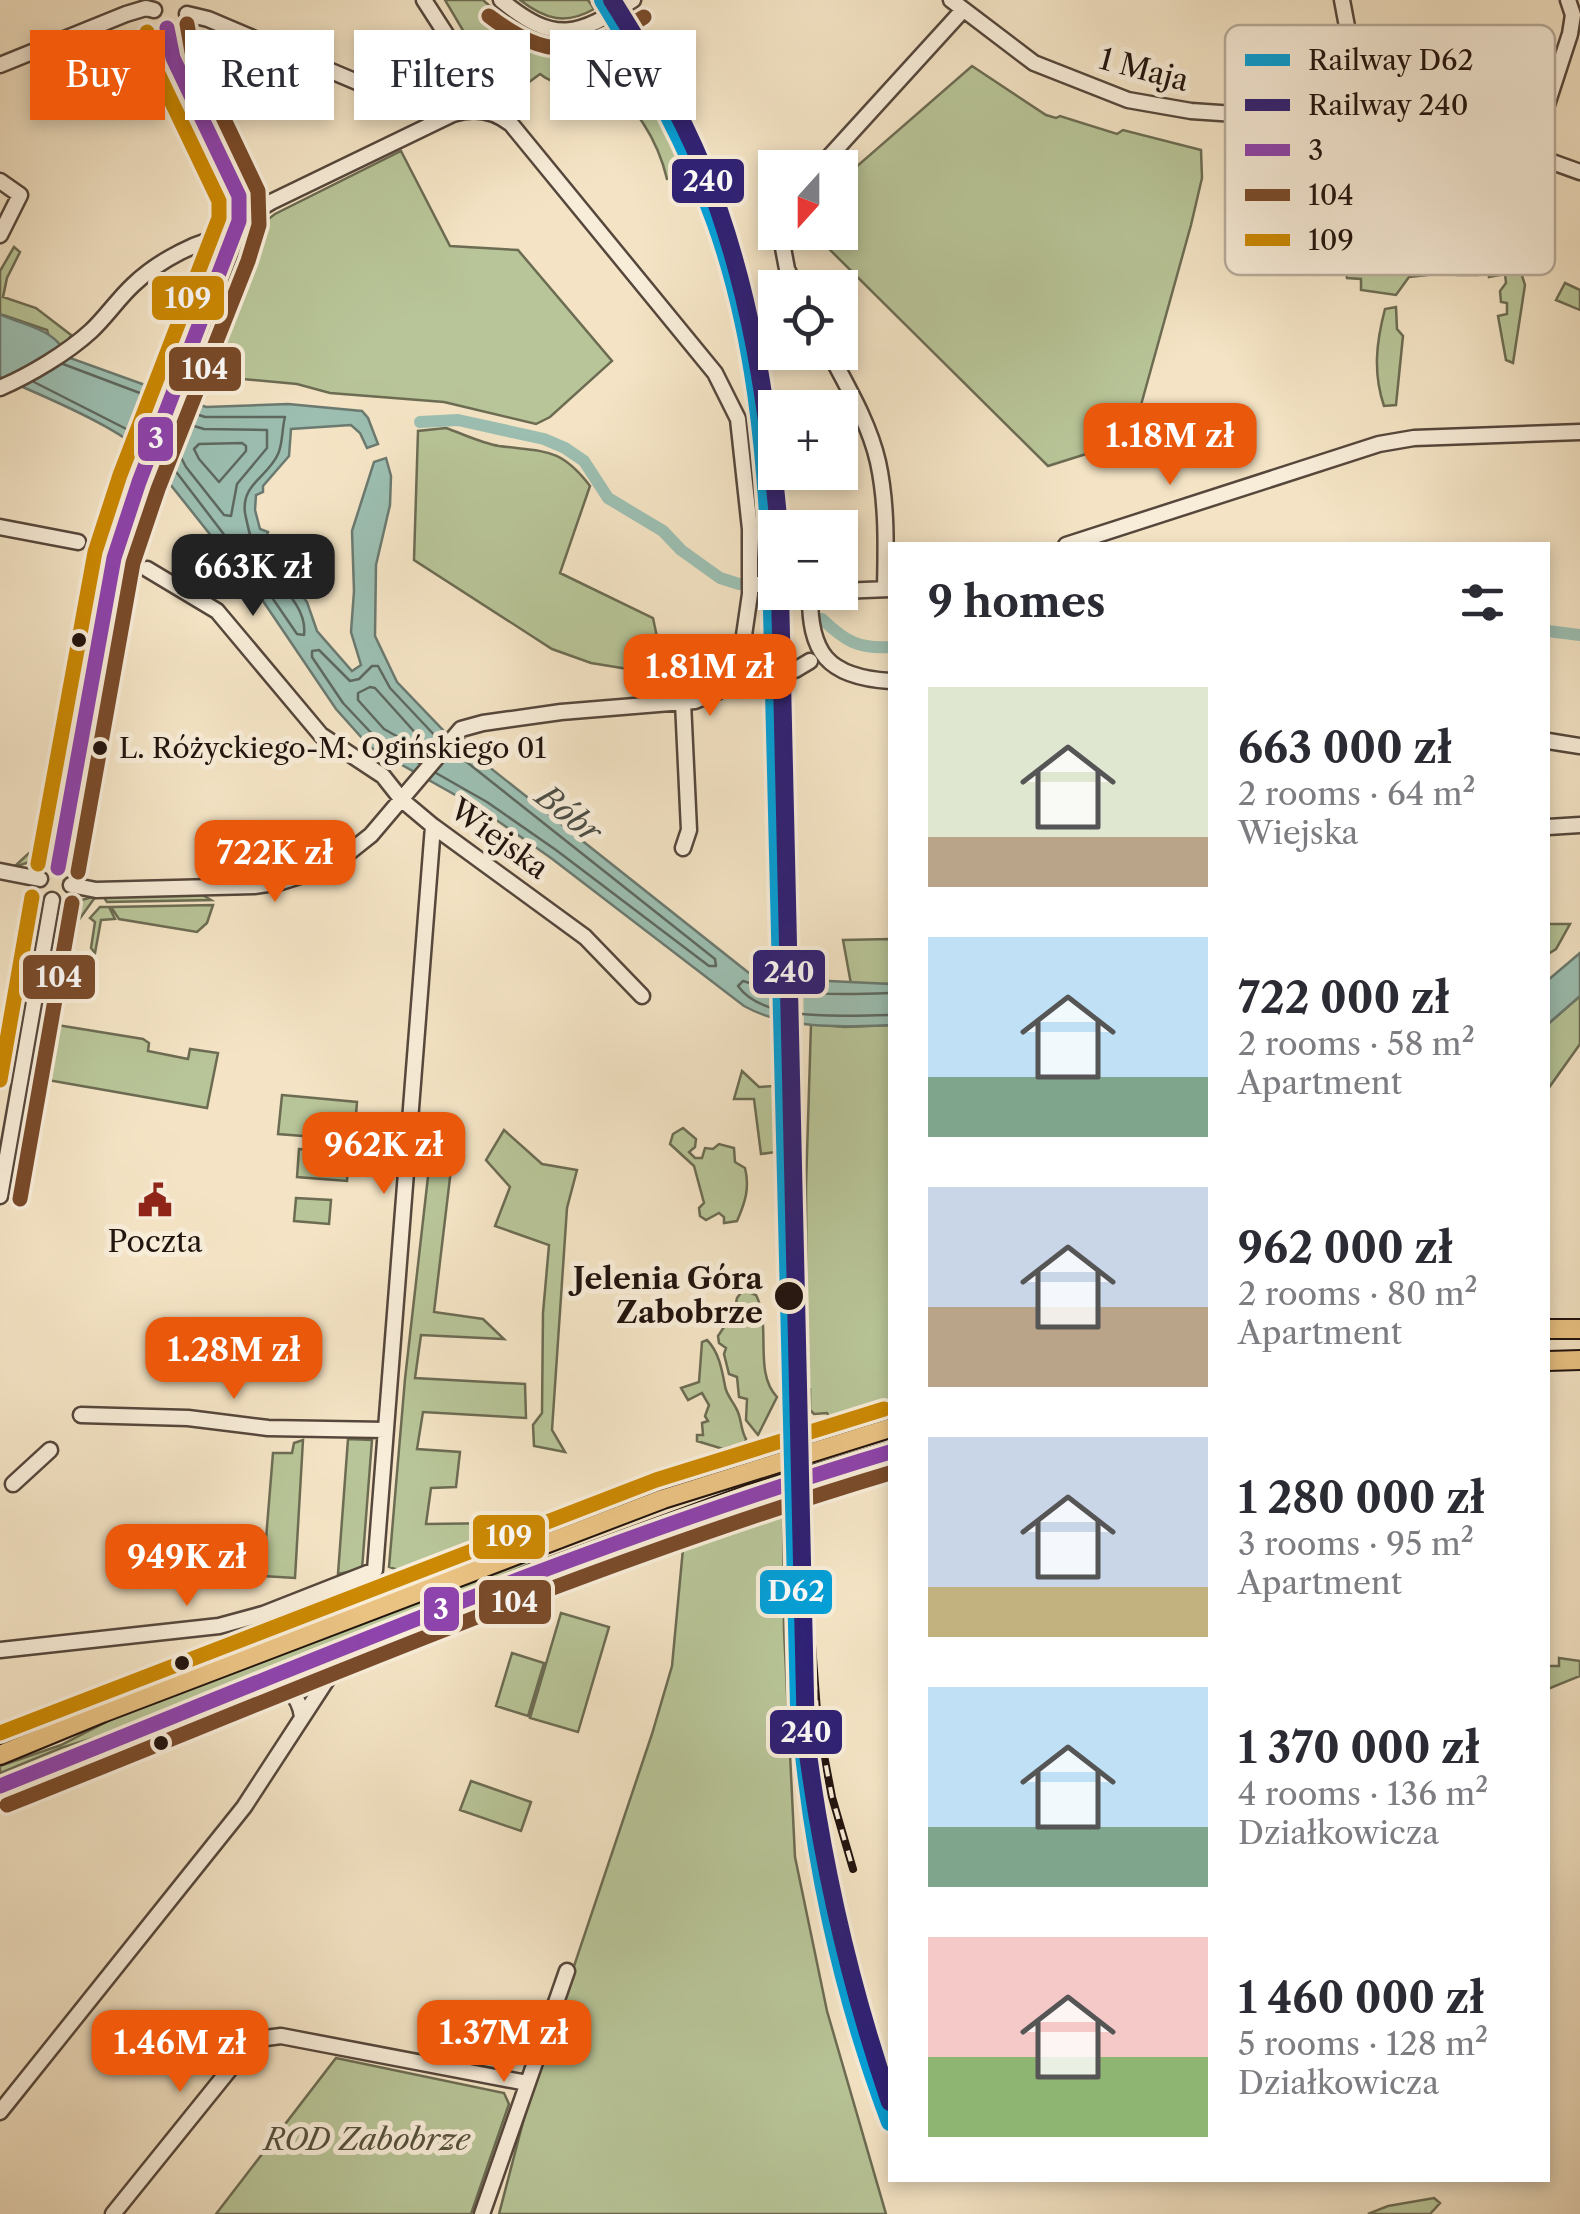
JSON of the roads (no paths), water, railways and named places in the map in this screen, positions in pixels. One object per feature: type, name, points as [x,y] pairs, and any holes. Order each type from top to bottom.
[{"type":"main road","points":[[1550,1330],[1580,1330]]},
{"type":"main road","points":[[1550,1361],[1580,1360]]},
{"type":"main road","points":[[0,1756],[726,1478],[888,1429]]},
{"type":"main road","points":[[0,1786],[532,1574],[750,1494],[888,1453]]},
{"type":"street","points":[[424,0],[443,30]]},
{"type":"street","points":[[501,0],[531,22],[556,32],[578,31],[632,1]]},
{"type":"street","points":[[1342,0],[1347,25]]},
{"type":"street","points":[[1555,81],[1570,34],[1572,14],[1568,0]]},
{"type":"street","points":[[0,64],[156,5],[156,21],[166,28],[173,58],[239,196],[237,228],[118,543],[58,868]]},
{"type":"street","points":[[834,150],[957,5]]},
{"type":"street","name":"1 Maja","points":[[957,5],[1034,63],[1065,76],[1128,100],[1170,109],[1225,113]]},
{"type":"street","points":[[166,28],[180,25],[184,7],[354,83]]},
{"type":"street","points":[[1,388],[70,347],[136,281],[161,264],[237,228],[438,120]]},
{"type":"street","points":[[72,885],[114,890],[282,882],[315,872],[342,858],[371,834],[458,733],[483,722],[708,697],[733,678],[740,663],[751,584],[750,529],[738,418],[724,386],[504,120]]},
{"type":"street","name":"1 Maja","points":[[1555,163],[1580,172]]},
{"type":"street","points":[[0,181],[20,194],[0,236]]},
{"type":"street","points":[[839,370],[877,459],[884,511],[888,589],[858,590]]},
{"type":"street","points":[[1075,542],[1380,444],[1420,438],[1580,432]]},
{"type":"street","points":[[0,527],[78,542]]},
{"type":"street","name":"Wiejska","points":[[147,569],[216,611],[321,736],[384,776],[402,800],[434,826],[586,936],[642,996]]},
{"type":"street","points":[[751,584],[758,585]]},
{"type":"street","points":[[810,610],[810,629],[822,652],[844,672],[888,681]]},
{"type":"street","points":[[733,678],[795,670],[810,661]]},
{"type":"street","points":[[683,702],[689,830],[683,848]]},
{"type":"street","points":[[1550,740],[1580,746]]},
{"type":"street","points":[[1550,827],[1580,825]]},
{"type":"street","points":[[0,1650],[220,1626],[263,1614],[375,1570],[434,826]]},
{"type":"street","points":[[52,900],[40,890],[40,879],[47,870],[58,868],[68,874],[72,885]]},
{"type":"street","points":[[0,871],[40,879]]},
{"type":"street","points":[[52,900],[65,897],[72,885]]},
{"type":"street","points":[[0,1196],[52,900]]},
{"type":"street","points":[[82,1415],[188,1418],[268,1428],[386,1430]]},
{"type":"street","points":[[13,1484],[50,1450]]},
{"type":"street","points":[[0,2112],[244,1807],[332,1672],[360,1641]]},
{"type":"street","points":[[260,1682],[291,1692],[306,1711]]},
{"type":"street","points":[[482,2214],[566,1971]]},
{"type":"street","points":[[113,2214],[258,2039],[281,2036],[527,2083]]},
{"type":"water","points":[[0,314],[48,334],[70,358],[206,407],[288,404],[362,411],[378,444],[367,448],[351,425],[291,429],[289,456],[263,486],[263,492],[256,495],[260,529],[268,532],[263,545],[307,602],[317,631],[352,671],[361,665],[351,632],[352,531],[374,462],[386,458],[391,476],[390,505],[376,565],[375,636],[397,682],[445,732],[749,973],[767,978],[888,984],[888,1025],[796,1023],[744,1006],[482,810],[370,747],[336,709],[263,601],[155,463],[92,419],[0,377]]},
{"type":"water","points":[[1580,953],[1580,996],[1550,1022],[1550,978]]},
{"type":"waterway","points":[[420,422],[458,420],[544,439],[565,448],[584,461],[608,498],[663,531],[681,550],[720,578],[739,584]]},
{"type":"waterway","points":[[822,619],[853,642],[888,647]]},
{"type":"waterway","points":[[1550,631],[1580,635]]},
{"type":"railway","points":[[798,1459],[818,1724],[832,1797],[853,1869]]},
{"type":"rail line","name":"D62","points":[[603,0],[666,109],[705,195],[740,308],[756,394],[771,569],[799,1707],[830,1918],[856,2020],[888,2116]]},
{"type":"rail line","name":"240","points":[[612,0],[683,124],[719,211],[754,345],[777,510]]},
{"type":"rail line","name":"240","points":[[780,610],[806,1739],[839,1922],[888,2096]]},
{"type":"place","name":"L. Różyckiego-M. Ogińskiego 01","points":[[100,748]]},
{"type":"place","name":"Poczta","points":[[155,1200]]},
{"type":"place","name":"Jelenia Góra Zabobrze","points":[[789,1296]]},
{"type":"water label","name":"Bóbr","points":[[569,814]]},
{"type":"park label","name":"ROD Zabobrze","points":[[367,2140]]}]
